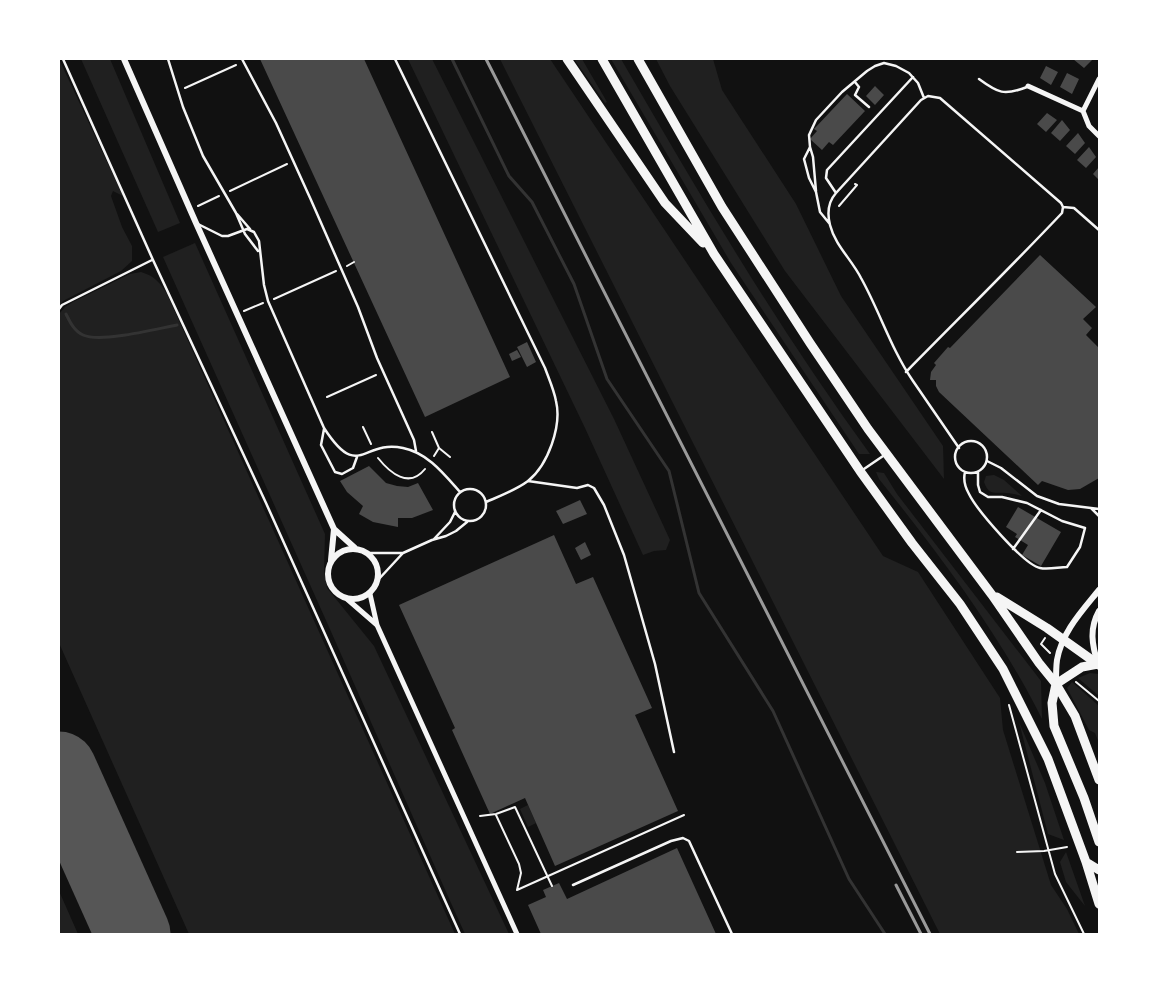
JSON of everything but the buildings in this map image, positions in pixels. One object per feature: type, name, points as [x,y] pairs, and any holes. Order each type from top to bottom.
[{"type":"highway","points":[[567,59],[665,203],[714,254]]},
{"type":"highway","points":[[602,59],[714,254],[860,472],[960,604],[1003,669],[1048,759],[1086,862],[1099,904]]},
{"type":"highway","points":[[638,59],[722,207],[810,344],[887,453],[1056,684],[1074,716],[1099,780]]},
{"type":"highway","points":[[992,595],[1099,664]]},
{"type":"highway","points":[[1099,664],[1082,667],[1056,684],[1052,703],[1054,726],[1084,798],[1099,842]]},
{"type":"highway","points":[[1086,862],[1099,870]]},
{"type":"street","points":[[124,59],[334,528],[355,548],[368,553],[377,564],[378,580],[370,594],[363,598],[347,599]]},
{"type":"street","points":[[1083,111],[1099,79]]},
{"type":"street","points":[[1028,86],[1083,111],[1090,126],[1099,136]]},
{"type":"street","points":[[334,528],[328,577],[330,584],[334,591],[347,599],[377,625]]},
{"type":"street","points":[[331,562],[341,552],[355,548]]},
{"type":"street","points":[[1056,684],[1057,660],[1072,622],[1099,590]]},
{"type":"street","points":[[370,594],[377,625],[517,934]]},
{"type":"street","points":[[1099,611],[1092,628],[1093,646],[1099,664]]},
{"type":"lane","points":[[63,59],[153,260],[263,495],[460,934]]},
{"type":"lane","points":[[168,59],[183,107],[203,156],[236,213],[243,230],[259,252]]},
{"type":"lane","points":[[395,59],[545,368],[557,402],[556,434],[548,454],[528,481],[486,502]]},
{"type":"lane","points":[[242,60],[276,123],[341,268],[383,372],[414,440],[416,452]]},
{"type":"lane","points":[[830,224],[820,212],[816,192],[809,135],[816,120],[867,71],[875,66],[884,64],[896,66],[909,73],[918,83],[924,98]]},
{"type":"lane","points":[[836,193],[826,178],[827,170],[913,77]]},
{"type":"lane","points":[[979,79],[995,91],[1013,92],[1028,86]]},
{"type":"lane","points":[[855,82],[859,87],[856,95],[869,107]]},
{"type":"lane","points":[[906,372],[1062,213],[1061,203],[940,98],[928,96],[921,100],[830,200],[828,214],[833,235],[872,298],[906,372],[959,448]]},
{"type":"lane","points":[[810,147],[804,160],[809,178],[816,192]]},
{"type":"lane","points":[[1062,207],[1074,208],[1099,230]]},
{"type":"lane","points":[[236,213],[254,232],[259,241],[259,252],[268,301],[324,428],[335,444],[345,453],[357,457],[388,446],[402,447],[416,452],[430,460],[460,492]]},
{"type":"lane","points":[[196,223],[222,236],[228,236],[243,230],[251,230]]},
{"type":"lane","points":[[59,309],[62,305],[153,260]]},
{"type":"lane","points":[[324,428],[321,446],[335,472],[342,474],[353,468],[357,457]]},
{"type":"lane","points":[[967,442],[977,442],[985,449],[987,461],[984,468],[978,472],[965,472],[961,469],[956,461],[956,452],[959,448],[967,442]]},
{"type":"lane","points":[[860,472],[887,453]]},
{"type":"lane","points":[[987,461],[1001,468],[1037,496],[1059,504],[1099,509]]},
{"type":"lane","points":[[965,472],[963,480],[969,494],[988,520],[1014,549],[1039,568],[1067,567],[1080,546],[1085,528],[1062,521],[1027,503],[1002,497],[988,497],[980,492],[978,472]]},
{"type":"lane","points":[[528,481],[577,488],[588,486],[594,488],[604,505],[624,555],[655,664],[674,752]]},
{"type":"lane","points":[[432,540],[450,522],[455,512],[454,501],[460,492],[471,489],[476,490],[481,493],[486,502],[487,508],[482,517],[473,522],[462,520],[455,512]]},
{"type":"lane","points":[[1090,507],[1099,516]]},
{"type":"lane","points":[[1014,549],[1041,510]]},
{"type":"lane","points":[[378,580],[403,553],[446,536],[467,522]]},
{"type":"lane","points":[[368,553],[403,553]]},
{"type":"lane","points":[[573,885],[670,841],[683,838],[689,841],[732,934]]},
{"type":"path","points":[[185,88],[242,60]]},
{"type":"path","points":[[190,209],[293,161]]},
{"type":"path","points":[[839,206],[857,186],[850,178]]},
{"type":"path","points":[[238,314],[354,262]]},
{"type":"path","points":[[327,397],[383,372]]},
{"type":"path","points":[[363,427],[372,444]]},
{"type":"path","points":[[432,432],[439,448],[450,457]]},
{"type":"path","points":[[434,456],[439,448]]},
{"type":"path","points":[[378,458],[389,470],[404,478],[414,478],[425,469]]},
{"type":"path","points":[[1045,638],[1041,644],[1050,653]]},
{"type":"path","points":[[1069,674],[1079,685],[1099,700]]},
{"type":"path","points":[[1008,698],[1011,717],[1047,850],[1055,874],[1084,934]]},
{"type":"path","points":[[506,806],[507,811]]},
{"type":"path","points":[[480,816],[496,814],[515,807],[552,886]]},
{"type":"path","points":[[496,814],[519,864],[521,873],[517,890],[684,815]]},
{"type":"path","points":[[1017,852],[1067,847]]},
{"type":"shaded area","points":[[59,59],[123,196],[113,191],[111,196],[122,227],[132,246],[132,261],[121,271],[63,301],[59,306]]},
{"type":"shaded area","points":[[81,59],[110,59],[180,223],[158,232]]},
{"type":"shaded area","points":[[408,59],[432,59],[614,419],[670,540],[666,550],[654,551],[643,555],[585,428]]},
{"type":"shaded area","points":[[500,59],[550,59],[883,556],[918,572],[1000,698],[1003,730],[1051,885],[1067,909],[1079,934],[940,934]]},
{"type":"shaded area","points":[[574,59],[582,59],[607,102],[605,103]]},
{"type":"shaded area","points":[[611,59],[621,59],[740,260],[803,358],[870,454],[859,454],[731,263]]},
{"type":"shaded area","points":[[656,59],[713,59],[722,90],[796,204],[841,296],[943,446],[944,479],[785,271],[670,86]]},
{"type":"shaded area","points":[[195,243],[325,534],[324,571],[327,588],[374,646],[509,934],[465,934],[163,257]]},
{"type":"shaded area","points":[[141,272],[157,280],[167,294],[455,934],[189,934],[59,643],[59,314],[73,302],[130,274]]},
{"type":"shaded area","points":[[876,472],[884,473],[897,494],[1041,681],[1042,719],[1007,656],[967,595],[879,479]]},
{"type":"shaded area","points":[[994,475],[1004,480],[1022,496],[990,491],[984,482],[986,476]]},
{"type":"shaded area","points":[[1090,673],[1099,674],[1099,696],[1078,678]]},
{"type":"shaded area","points":[[1072,682],[1099,706],[1099,743],[1095,733],[1089,730],[1067,688]]},
{"type":"shaded area","points":[[1019,722],[1045,783],[1064,840],[1048,834]]},
{"type":"shaded area","points":[[528,805],[536,823],[528,827],[520,809]]},
{"type":"shaded area","points":[[1066,852],[1085,906],[1066,882],[1060,862]]},
{"type":"shaded area","points":[[59,891],[78,934],[59,934]]},
{"type":"waterway","points":[[452,59],[509,176],[532,202],[574,284],[607,379],[669,471],[699,593],[773,711],[849,879],[885,934]]},
{"type":"waterway","points":[[66,314],[77,331],[91,337],[115,336],[177,325]]},
{"type":"runway","points":[[59,769],[133,934]]},
{"type":"railway","points":[[486,59],[930,934]]},
{"type":"railway","points":[[896,885],[921,934]]}]
